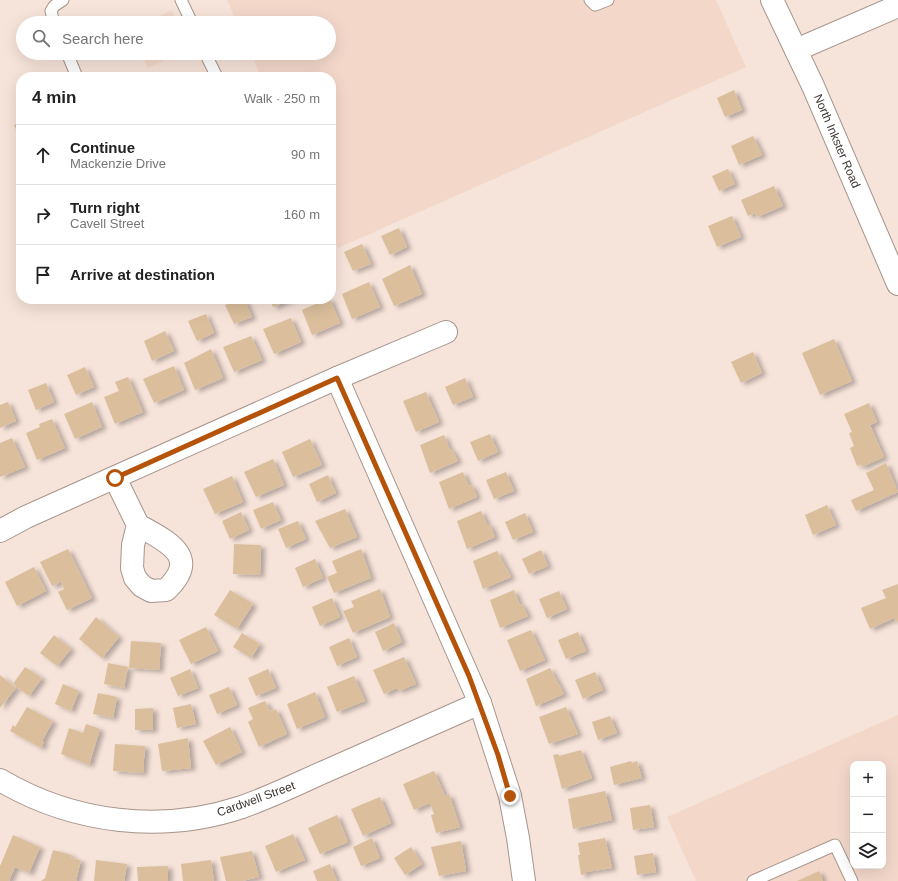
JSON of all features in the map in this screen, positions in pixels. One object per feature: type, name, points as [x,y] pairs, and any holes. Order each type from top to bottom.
[{"type":"street","name":"North Inkster Road","points":[[772,0],[796,50],[898,284]]},
{"type":"street","points":[[796,50],[898,6]]},
{"type":"street","points":[[0,531],[26,517],[337,378],[446,332]]},
{"type":"street","points":[[337,378],[480,703],[510,796],[524,881]]},
{"type":"street","points":[[115,478],[138,525]]},
{"type":"street","name":"Cardwell Street","points":[[0,780],[17,790],[48,804],[89,816],[127,822],[154,823],[210,816],[264,799],[480,703]]},
{"type":"lane","points":[[52,16],[51,11],[54,6],[64,0]]},
{"type":"lane","points":[[181,0],[189,16]]},
{"type":"lane","points":[[590,0],[595,5],[608,0]]},
{"type":"lane","points":[[70,60],[75,72]]},
{"type":"lane","points":[[209,60],[215,72]]},
{"type":"lane","points":[[752,881],[835,845],[852,881]]},
{"type":"shaded area","points":[[227,0],[716,0],[746,67],[338,248],[336,243],[336,72],[259,72],[254,60],[336,60],[336,16],[234,16]]},
{"type":"shaded area","points":[[172,10],[174,16],[159,16]]},
{"type":"shaded area","points":[[144,60],[165,60],[148,68]]},
{"type":"shaded area","points":[[898,715],[898,881],[696,881],[667,817]]},
{"type":"building","points":[[734,90],[742,110],[725,117],[717,98]]},
{"type":"building","points":[[753,136],[762,155],[739,165],[731,146]]},
{"type":"building","points":[[728,169],[735,184],[719,191],[712,176]]},
{"type":"building","points":[[774,186],[783,206],[757,217],[755,213],[748,216],[741,200]]},
{"type":"building","points":[[732,216],[741,237],[717,247],[708,226]]},
{"type":"building","points":[[399,228],[407,247],[390,255],[381,236]]},
{"type":"building","points":[[362,244],[371,264],[353,271],[344,252]]},
{"type":"building","points":[[410,265],[422,294],[394,306],[382,279]]},
{"type":"building","points":[[369,282],[380,307],[352,319],[342,294]]},
{"type":"building","points":[[246,304],[252,317],[234,324],[225,305]]},
{"type":"building","points":[[272,304],[280,304],[273,307]]},
{"type":"building","points":[[316,304],[332,304],[340,323],[312,335],[302,310]]},
{"type":"building","points":[[206,314],[214,333],[197,341],[188,321]]},
{"type":"building","points":[[291,318],[301,342],[274,354],[263,329]]},
{"type":"building","points":[[165,331],[174,351],[152,361],[144,341]]},
{"type":"building","points":[[251,336],[262,360],[234,372],[223,347]]},
{"type":"building","points":[[834,339],[852,381],[820,395],[802,353]]},
{"type":"building","points":[[211,349],[223,378],[195,390],[184,363]]},
{"type":"building","points":[[753,352],[762,373],[741,383],[731,362]]},
{"type":"building","points":[[174,366],[184,390],[154,403],[143,379]]},
{"type":"building","points":[[85,367],[94,387],[76,395],[67,375]]},
{"type":"building","points":[[128,377],[143,412],[115,424],[104,397],[119,391],[115,382]]},
{"type":"building","points":[[465,378],[473,397],[453,405],[445,387]]},
{"type":"building","points":[[46,383],[54,402],[36,410],[28,390]]},
{"type":"building","points":[[426,392],[439,422],[416,432],[403,401]]},
{"type":"building","points":[[8,402],[16,421],[0,428],[0,405]]},
{"type":"building","points":[[92,402],[102,427],[75,439],[64,414]]},
{"type":"building","points":[[869,403],[877,422],[870,425],[884,457],[862,467],[861,464],[857,466],[850,448],[854,446],[849,433],[852,432],[844,414]]},
{"type":"building","points":[[52,419],[65,448],[37,460],[26,433],[40,427],[39,424]]},
{"type":"building","points":[[490,434],[498,452],[478,461],[470,442]]},
{"type":"building","points":[[444,435],[450,450],[452,449],[458,461],[430,473],[420,445]]},
{"type":"building","points":[[12,438],[25,467],[0,477],[0,443]]},
{"type":"building","points":[[310,439],[322,465],[293,477],[282,452]]},
{"type":"building","points":[[273,459],[284,485],[256,497],[244,472]]},
{"type":"building","points":[[886,463],[898,492],[856,511],[851,500],[874,490],[866,473]]},
{"type":"building","points":[[463,472],[469,486],[472,485],[477,497],[449,509],[439,482]]},
{"type":"building","points":[[506,472],[514,491],[494,499],[486,480]]},
{"type":"building","points":[[328,475],[336,493],[317,502],[309,484]]},
{"type":"building","points":[[232,476],[243,502],[215,514],[203,489]]},
{"type":"building","points":[[273,502],[281,520],[261,529],[253,510]]},
{"type":"building","points":[[827,505],[836,525],[813,535],[805,515]]},
{"type":"building","points":[[345,509],[357,537],[330,548],[315,521]]},
{"type":"building","points":[[481,511],[488,526],[490,524],[495,537],[467,549],[457,521]]},
{"type":"building","points":[[241,512],[249,530],[230,539],[222,521]]},
{"type":"building","points":[[525,513],[533,532],[513,540],[505,522]]},
{"type":"building","points":[[298,521],[306,539],[286,548],[278,529]]},
{"type":"building","points":[[234,544],[261,545],[260,575],[233,574]]},
{"type":"building","points":[[68,549],[92,598],[67,610],[58,592],[64,589],[61,582],[52,586],[40,562]]},
{"type":"building","points":[[361,549],[371,578],[334,593],[327,577],[337,573],[332,561]]},
{"type":"building","points":[[541,550],[548,566],[529,574],[522,559]]},
{"type":"building","points":[[497,551],[511,577],[483,589],[473,561]]},
{"type":"building","points":[[315,559],[323,578],[303,587],[295,568]]},
{"type":"building","points":[[34,567],[46,591],[17,606],[5,582]]},
{"type":"building","points":[[898,584],[898,621],[896,622],[894,618],[870,629],[861,608],[886,598],[882,590]]},
{"type":"building","points":[[380,589],[390,617],[353,633],[343,611],[354,607],[351,601]]},
{"type":"building","points":[[230,590],[253,604],[237,629],[214,615]]},
{"type":"building","points":[[514,590],[520,605],[522,604],[528,616],[500,628],[490,600]]},
{"type":"building","points":[[559,591],[567,609],[547,618],[539,599]]},
{"type":"building","points":[[332,598],[340,617],[320,626],[312,607]]},
{"type":"building","points":[[96,617],[119,637],[102,658],[79,639]]},
{"type":"building","points":[[394,623],[402,642],[383,651],[375,632]]},
{"type":"building","points":[[206,627],[218,651],[191,664],[179,640]]},
{"type":"building","points":[[531,630],[545,660],[520,671],[507,640]]},
{"type":"building","points":[[578,632],[586,651],[566,659],[558,640]]},
{"type":"building","points":[[242,633],[260,644],[251,658],[233,647]]},
{"type":"building","points":[[54,635],[71,649],[57,666],[40,653]]},
{"type":"building","points":[[349,638],[357,657],[337,666],[329,647]]},
{"type":"building","points":[[131,641],[161,643],[159,670],[129,668]]},
{"type":"building","points":[[404,657],[416,684],[399,691],[397,688],[384,694],[373,670]]},
{"type":"building","points":[[108,663],[128,667],[124,688],[104,684]]},
{"type":"building","points":[[25,667],[42,678],[29,696],[13,684]]},
{"type":"building","points":[[550,668],[564,694],[536,706],[526,679]]},
{"type":"building","points":[[190,669],[198,688],[178,696],[170,678]]},
{"type":"building","points":[[268,669],[276,688],[256,696],[248,678]]},
{"type":"building","points":[[595,672],[603,690],[583,699],[575,680]]},
{"type":"building","points":[[0,675],[16,688],[0,708]]},
{"type":"building","points":[[354,676],[365,701],[337,712],[327,687]]},
{"type":"building","points":[[63,684],[79,691],[71,711],[55,704]]},
{"type":"building","points":[[229,687],[237,705],[217,714],[209,695]]},
{"type":"building","points":[[315,692],[325,717],[297,729],[287,704]]},
{"type":"building","points":[[98,693],[117,697],[113,718],[93,714]]},
{"type":"building","points":[[265,701],[270,711],[276,709],[287,734],[259,747],[248,722],[253,719],[248,708]]},
{"type":"building","points":[[191,704],[196,724],[177,728],[173,708]]},
{"type":"building","points":[[27,707],[53,721],[42,741],[44,742],[41,748],[10,731],[13,725],[15,727]]},
{"type":"building","points":[[566,707],[578,734],[549,744],[539,717]]},
{"type":"building","points":[[153,708],[153,730],[135,730],[135,709]]},
{"type":"building","points":[[610,716],[617,733],[598,740],[592,722]]},
{"type":"building","points":[[86,724],[100,729],[89,765],[61,754],[69,728],[83,733]]},
{"type":"building","points":[[230,727],[242,752],[216,765],[203,741]]},
{"type":"building","points":[[188,738],[191,768],[162,771],[158,744]]},
{"type":"building","points":[[115,744],[145,746],[143,773],[113,771]]},
{"type":"building","points":[[581,750],[592,778],[562,789],[553,755],[558,754],[559,756]]},
{"type":"building","points":[[631,761],[632,763],[637,761],[642,778],[614,785],[610,767]]},
{"type":"building","points":[[434,771],[445,796],[449,794],[460,827],[436,833],[431,815],[434,814],[430,803],[414,810],[403,784]]},
{"type":"building","points":[[605,791],[612,820],[573,829],[568,799]]},
{"type":"building","points":[[380,797],[391,823],[363,836],[351,809]]},
{"type":"building","points":[[650,805],[654,827],[633,830],[630,808]]},
{"type":"building","points":[[337,815],[348,842],[320,854],[308,828]]},
{"type":"building","points":[[293,834],[305,860],[276,872],[265,846]]},
{"type":"building","points":[[13,835],[40,847],[29,873],[15,867],[9,881],[0,881],[0,866]]},
{"type":"building","points":[[372,838],[380,858],[361,866],[353,847]]},
{"type":"building","points":[[605,838],[612,868],[586,872],[586,874],[581,875],[578,843]]},
{"type":"building","points":[[461,841],[466,871],[439,876],[431,847]]},
{"type":"building","points":[[411,847],[422,864],[405,875],[394,858]]},
{"type":"building","points":[[53,850],[72,855],[71,858],[81,860],[76,881],[41,881],[45,878]]},
{"type":"building","points":[[252,851],[259,877],[242,881],[226,881],[220,857]]},
{"type":"building","points":[[653,853],[656,872],[637,875],[634,856]]},
{"type":"building","points":[[96,860],[127,864],[124,881],[94,881]]},
{"type":"building","points":[[211,860],[214,881],[183,881],[181,864]]},
{"type":"building","points":[[330,864],[337,881],[317,881],[313,871]]},
{"type":"building","points":[[168,866],[168,881],[138,881],[137,867]]},
{"type":"building","points":[[819,871],[823,881],[797,881]]},
{"type":"route","points":[[115,478],[337,378],[469,676],[498,755],[510,796]]}]
